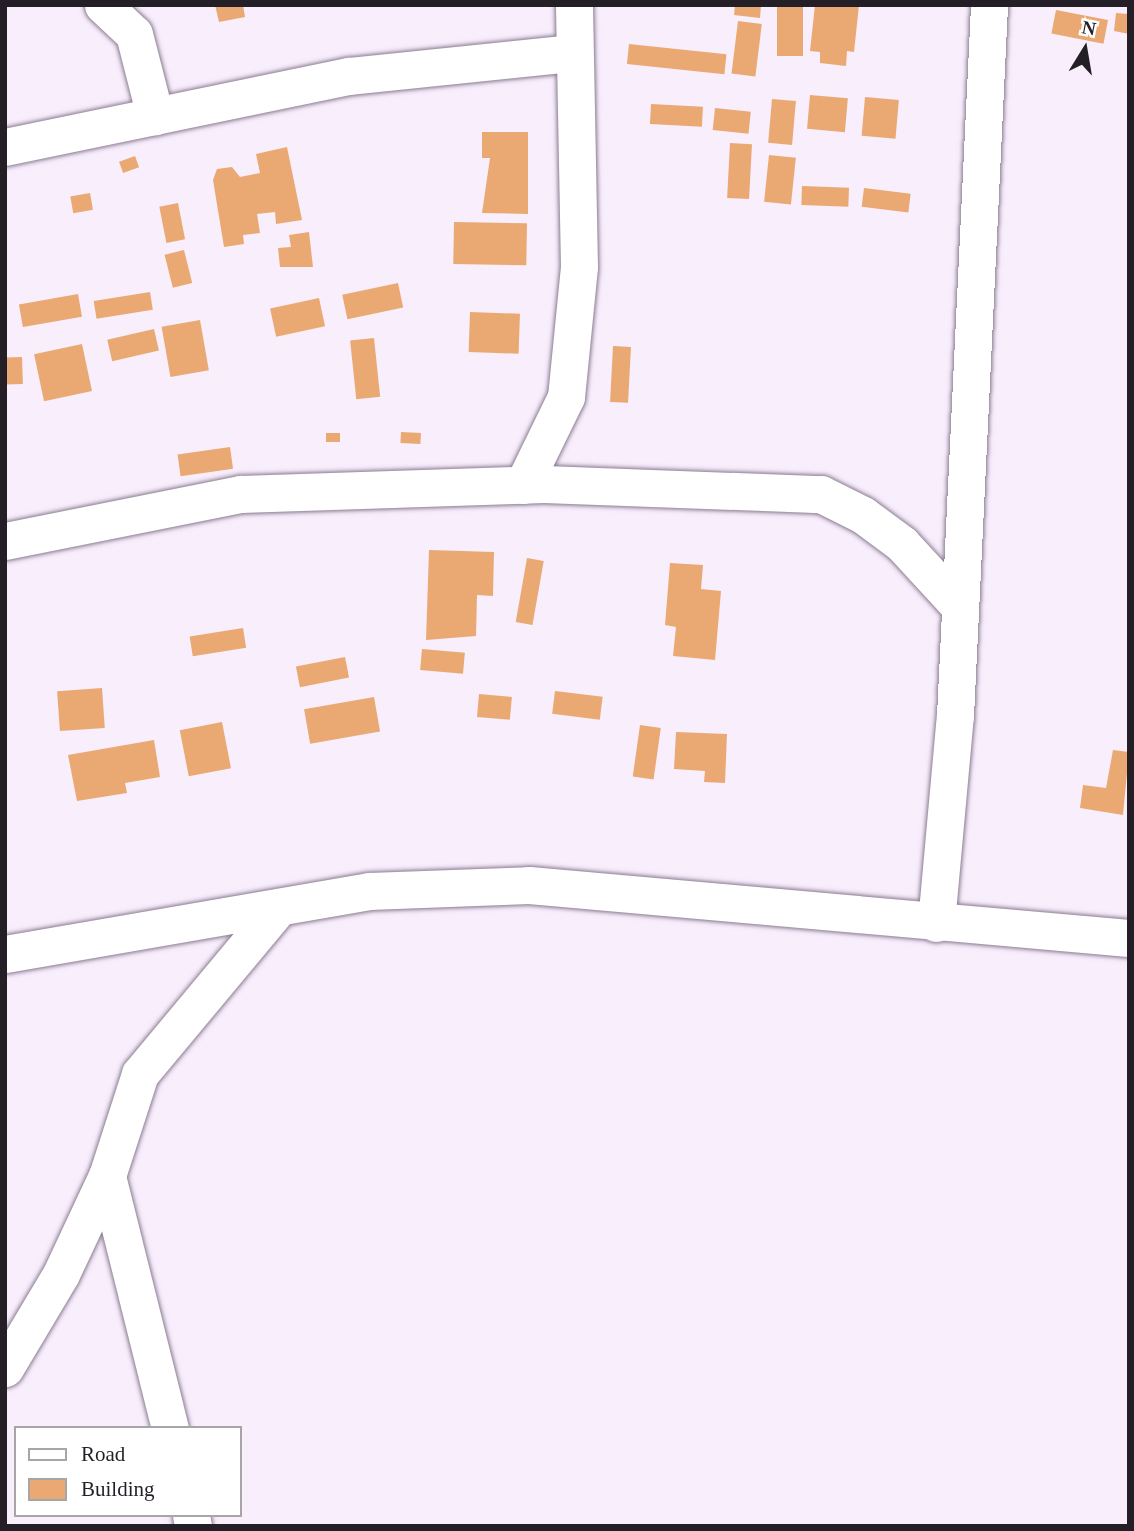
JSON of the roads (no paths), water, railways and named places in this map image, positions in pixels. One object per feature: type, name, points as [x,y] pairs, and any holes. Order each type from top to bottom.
[{"type":"street","points":[[103,5],[134,34],[155,116]]},
{"type":"street","points":[[523,485],[566,397],[579,267],[572,53],[574,5]]},
{"type":"street","points":[[936,923],[958,605],[989,5]]},
{"type":"street","points":[[5,147],[349,76],[572,53]]},
{"type":"street","points":[[5,541],[240,494],[523,485],[821,494],[863,515],[902,544],[958,605]]},
{"type":"street","points":[[5,954],[369,891],[529,885],[1129,938]]},
{"type":"street","points":[[5,1368],[61,1274],[107,1176],[140,1074],[279,906]]},
{"type":"street","points":[[107,1176],[170,1426]]}]
